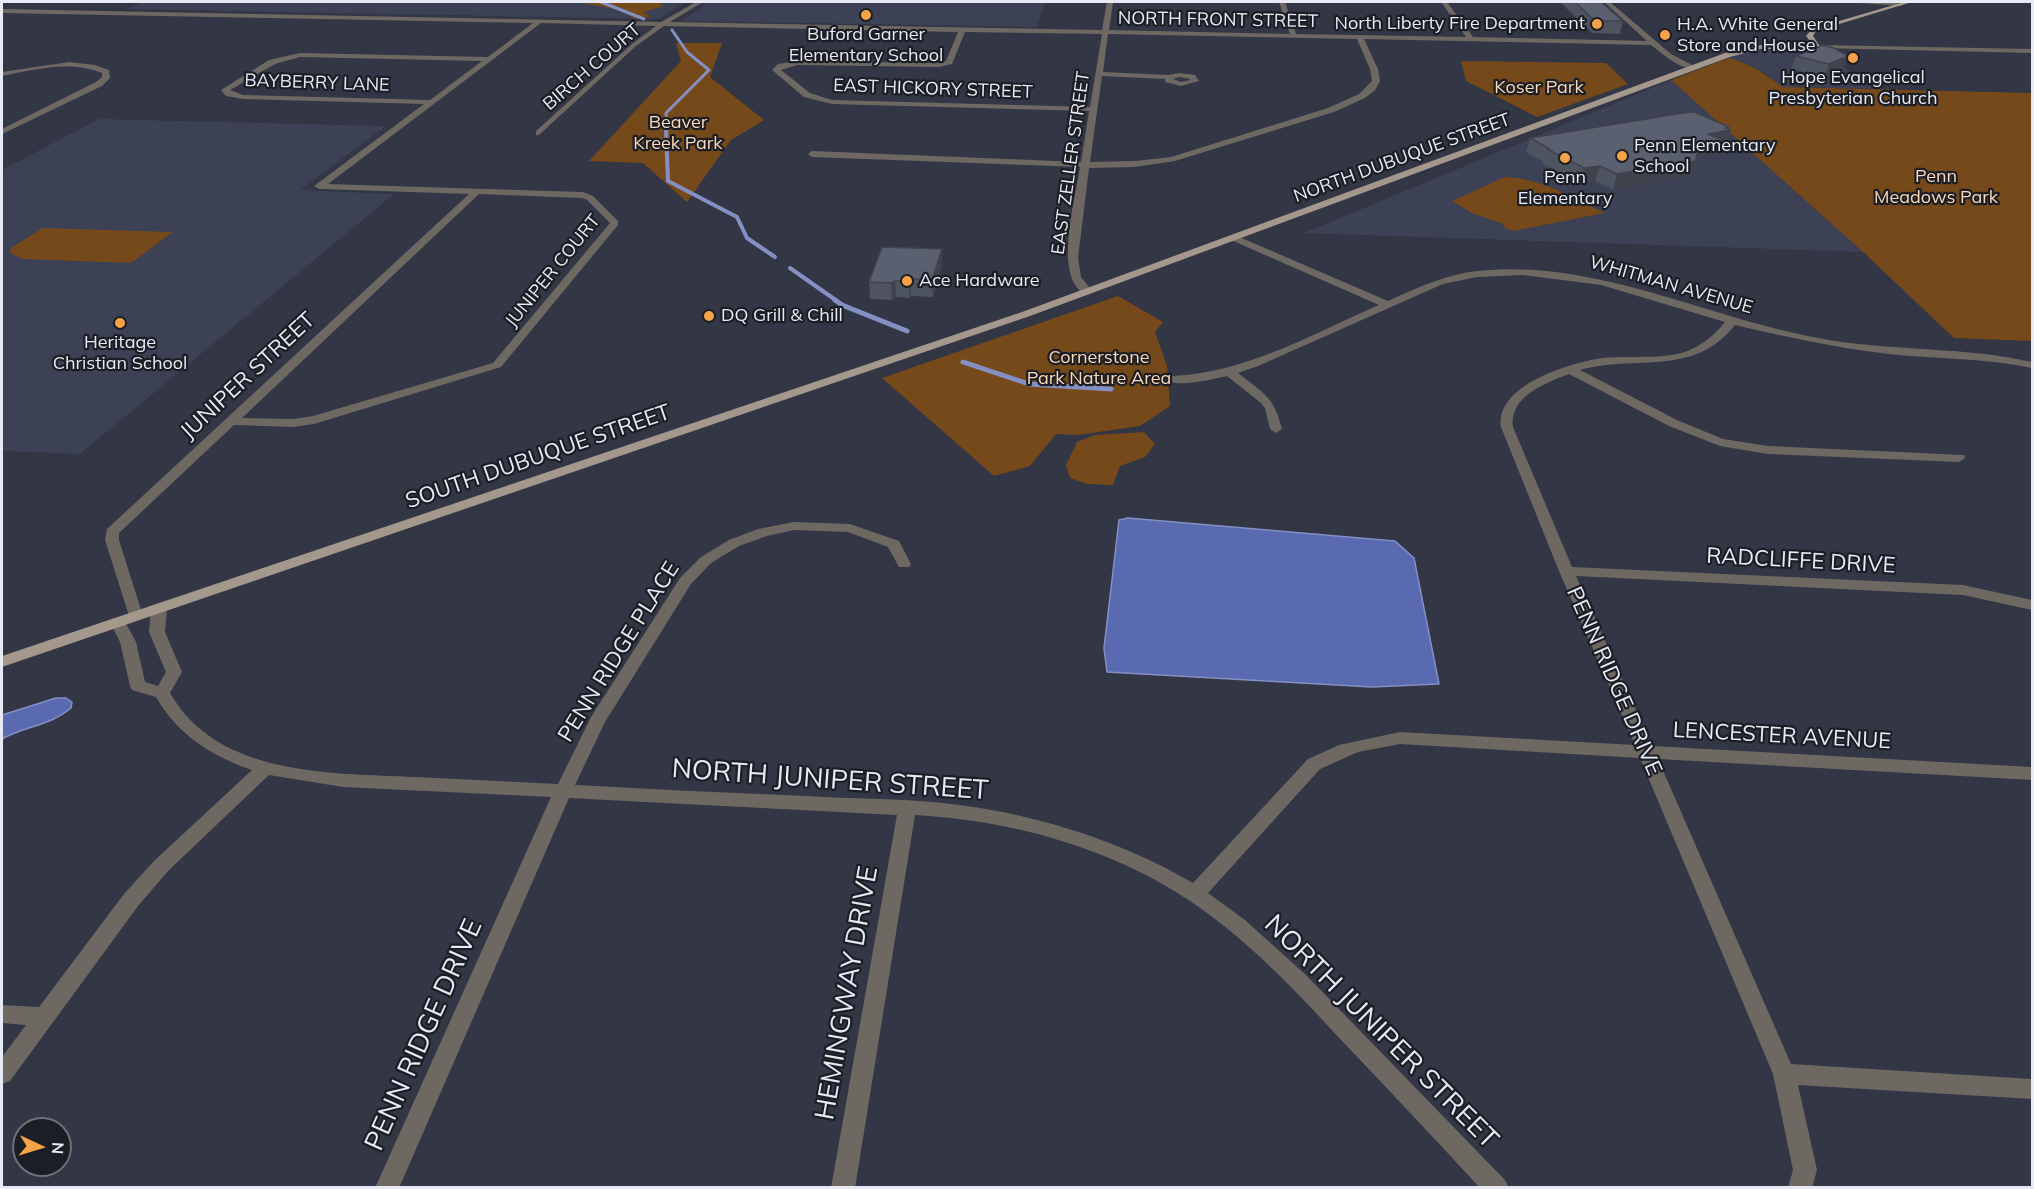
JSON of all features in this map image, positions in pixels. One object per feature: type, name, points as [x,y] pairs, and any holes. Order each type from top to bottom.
[{"type":"main road","points":[[1819,47],[1809,36],[1814,30],[1905,3]]},
{"type":"main road","name":"NORTH DUBUQUE STREET","points":[[1088,292],[1741,51],[1761,47],[1819,47]]},
{"type":"main road","name":"SOUTH DUBUQUE STREET","points":[[2,662],[1088,292]]},
{"type":"street","name":"BIRCH COURT","points":[[539,133],[634,45],[675,15],[700,2]]},
{"type":"street","name":"EAST ZELLER STREET","points":[[1088,292],[1076,280],[1073,244],[1110,2]]},
{"type":"street","points":[[1282,2],[1294,37]]},
{"type":"street","points":[[1444,2],[1471,40]]},
{"type":"street","points":[[1607,2],[1668,56],[1694,68]]},
{"type":"street","points":[[1849,2],[1905,3]]},
{"type":"street","points":[[28,11],[44,5]]},
{"type":"street","name":"NORTH FRONT STREET","points":[[2,11],[1654,43]]},
{"type":"street","points":[[432,102],[539,22]]},
{"type":"street","name":"EAST HICKORY STREET","points":[[962,30],[951,58],[939,65],[797,63],[781,66],[776,70],[807,95],[825,101],[1093,108]]},
{"type":"street","points":[[812,154],[1085,165],[1135,164],[1172,159],[1353,102],[1372,88],[1376,81],[1374,69],[1360,38]]},
{"type":"street","points":[[1819,47],[2032,51]]},
{"type":"street","name":"BAYBERRY LANE","points":[[432,102],[243,97],[229,94],[225,90],[272,62],[300,55],[490,59]]},
{"type":"street","points":[[2,74],[74,65],[99,68],[106,72],[106,78],[99,84],[2,132]]},
{"type":"street","points":[[1099,74],[1169,77]]},
{"type":"street","name":"JUNIPER COURT","points":[[230,421],[293,423],[314,420],[497,365],[615,223],[615,220],[590,198],[583,195],[319,186],[432,102]]},
{"type":"street","points":[[2,122],[22,122]]},
{"type":"street","name":"JUNIPER STREET","points":[[135,616],[112,540],[112,532],[477,191]]},
{"type":"street","points":[[1234,238],[1388,305]]},
{"type":"street","name":"WHITMAN AVENUE","points":[[1173,380],[1230,373],[1423,289],[1459,277],[1523,272],[1573,276],[1618,285],[1732,321],[1797,337],[1862,348],[2001,358],[2032,365]]},
{"type":"street","name":"PENN RIDGE DRIVE","points":[[1732,321],[1713,344],[1687,354],[1653,360],[1603,362],[1547,379],[1525,392],[1510,406],[1506,419],[1507,427],[1566,571],[1646,751],[1784,1074],[1805,1170],[1800,1188]]},
{"type":"street","points":[[1571,370],[1673,423],[1720,442],[1768,450],[1959,458]]},
{"type":"street","points":[[1230,373],[1266,400],[1271,408],[1276,429]]},
{"type":"street","name":"PENN RIDGE PLACE","points":[[513,906],[564,789],[597,721],[685,581],[706,560],[734,543],[763,532],[794,526],[821,525],[850,528],[894,544],[904,564]]},
{"type":"street","name":"RADCLIFFE DRIVE","points":[[1566,571],[1963,590],[2032,605]]},
{"type":"street","points":[[118,622],[128,642],[138,686],[162,693],[174,672],[157,632],[159,608]]},
{"type":"street","name":"NORTH JUNIPER STREET","points":[[162,693],[179,719],[202,739],[230,755],[264,769],[302,777],[907,807],[988,816],[1081,841],[1124,858],[1195,894],[1239,927],[1287,970],[1497,1188]]},
{"type":"street","name":"LENCESTER AVENUE","points":[[1195,894],[1314,764],[1337,751],[1364,743],[1400,738],[2032,773]]},
{"type":"street","points":[[2,1074],[130,900],[161,866],[264,769]]},
{"type":"street","name":"HEMINGWAY DRIVE","points":[[843,1188],[907,807]]},
{"type":"street","name":"PENN RIDGE DRIVE","points":[[387,1188],[513,906]]},
{"type":"street","points":[[2,1014],[44,1017]]},
{"type":"street","points":[[1784,1074],[2032,1089]]},
{"type":"shaded area","points":[[143,2],[686,2],[659,19],[126,9]]},
{"type":"shaded area","name":"Buford Garner Elementary School","points":[[708,2],[1045,2],[1037,27],[682,21]]},
{"type":"shaded area","points":[[1767,49],[1821,49],[1874,89],[1782,87],[1762,71],[1754,71],[1743,62],[1729,58]]},
{"type":"shaded area","name":"Penn Elementary School","points":[[1671,80],[1863,252],[1304,233]]},
{"type":"shaded area","name":"Heritage Christian School","points":[[99,119],[386,126],[300,190],[394,194],[80,454],[2,451],[2,170]]},
{"type":"green space","points":[[578,2],[656,2],[664,6],[643,12],[651,17],[635,19],[620,10]]},
{"type":"green space","name":"Beaver Kreek Park","points":[[676,43],[722,43],[710,77],[764,120],[731,140],[687,202],[643,163],[589,161],[681,61]]},
{"type":"green space","name":"Penn Meadows Park","points":[[1729,58],[1757,70],[1782,87],[2032,93],[2032,341],[1954,338],[1863,252],[1671,80]]},
{"type":"green space","name":"Koser Park","points":[[1461,61],[1606,63],[1628,84],[1537,117],[1466,81]]},
{"type":"green space","points":[[1505,177],[1544,185],[1605,213],[1513,231],[1504,227],[1503,224],[1472,213],[1452,201]]},
{"type":"green space","points":[[43,228],[173,232],[131,263],[23,259],[10,253],[11,248]]},
{"type":"green space","name":"Cornerstone Park Nature Area","points":[[1118,296],[1163,322],[1155,332],[1167,366],[1170,406],[1140,426],[1078,435],[1056,434],[1030,466],[994,476],[882,378]]},
{"type":"green space","points":[[1144,432],[1155,444],[1145,457],[1120,466],[1113,485],[1087,484],[1070,478],[1066,465],[1077,442],[1095,435]]},
{"type":"water","points":[[1128,518],[1395,541],[1414,558],[1439,684],[1372,687],[1107,672],[1104,648],[1119,520]]},
{"type":"water","points":[[56,698],[66,698],[72,702],[71,708],[55,719],[2,739],[2,715]]},
{"type":"building","points":[[1575,2],[1601,2],[1623,21],[1595,21]]},
{"type":"building","points":[[1823,45],[1848,56],[1829,64],[1796,56]]},
{"type":"building","points":[[1694,112],[1729,127],[1725,128],[1731,130],[1708,134],[1722,140],[1698,144],[1696,161],[1617,174],[1600,166],[1584,168],[1530,138],[1683,113]]},
{"type":"building","points":[[882,247],[942,249],[932,280],[869,282]]},
{"type":"waterway","points":[[601,2],[644,19]]},
{"type":"waterway","points":[[667,131],[666,113],[709,70],[687,52],[672,30]]},
{"type":"waterway","points":[[666,130],[668,181],[737,217],[747,238],[775,257]]},
{"type":"waterway","points":[[790,268],[837,301]]},
{"type":"waterway","points":[[835,300],[842,305],[907,331]]},
{"type":"waterway","points":[[963,362],[1029,384],[1111,389]]},
{"type":"place","name":"Buford Garner Elementary School","points":[[866,15]]},
{"type":"place","name":"North Liberty Fire Department","points":[[1597,24]]},
{"type":"place","name":"H.A. White General Store and House","points":[[1665,35]]},
{"type":"place","name":"Hope Evangelical Presbyterian Church","points":[[1853,58]]},
{"type":"place","name":"Penn Elementary School","points":[[1622,156]]},
{"type":"place","name":"Penn Elementary","points":[[1565,158]]},
{"type":"place","name":"Ace Hardware","points":[[907,281]]},
{"type":"place","name":"DQ Grill & Chill","points":[[709,316]]},
{"type":"place","name":"Heritage Christian School","points":[[120,323]]}]
